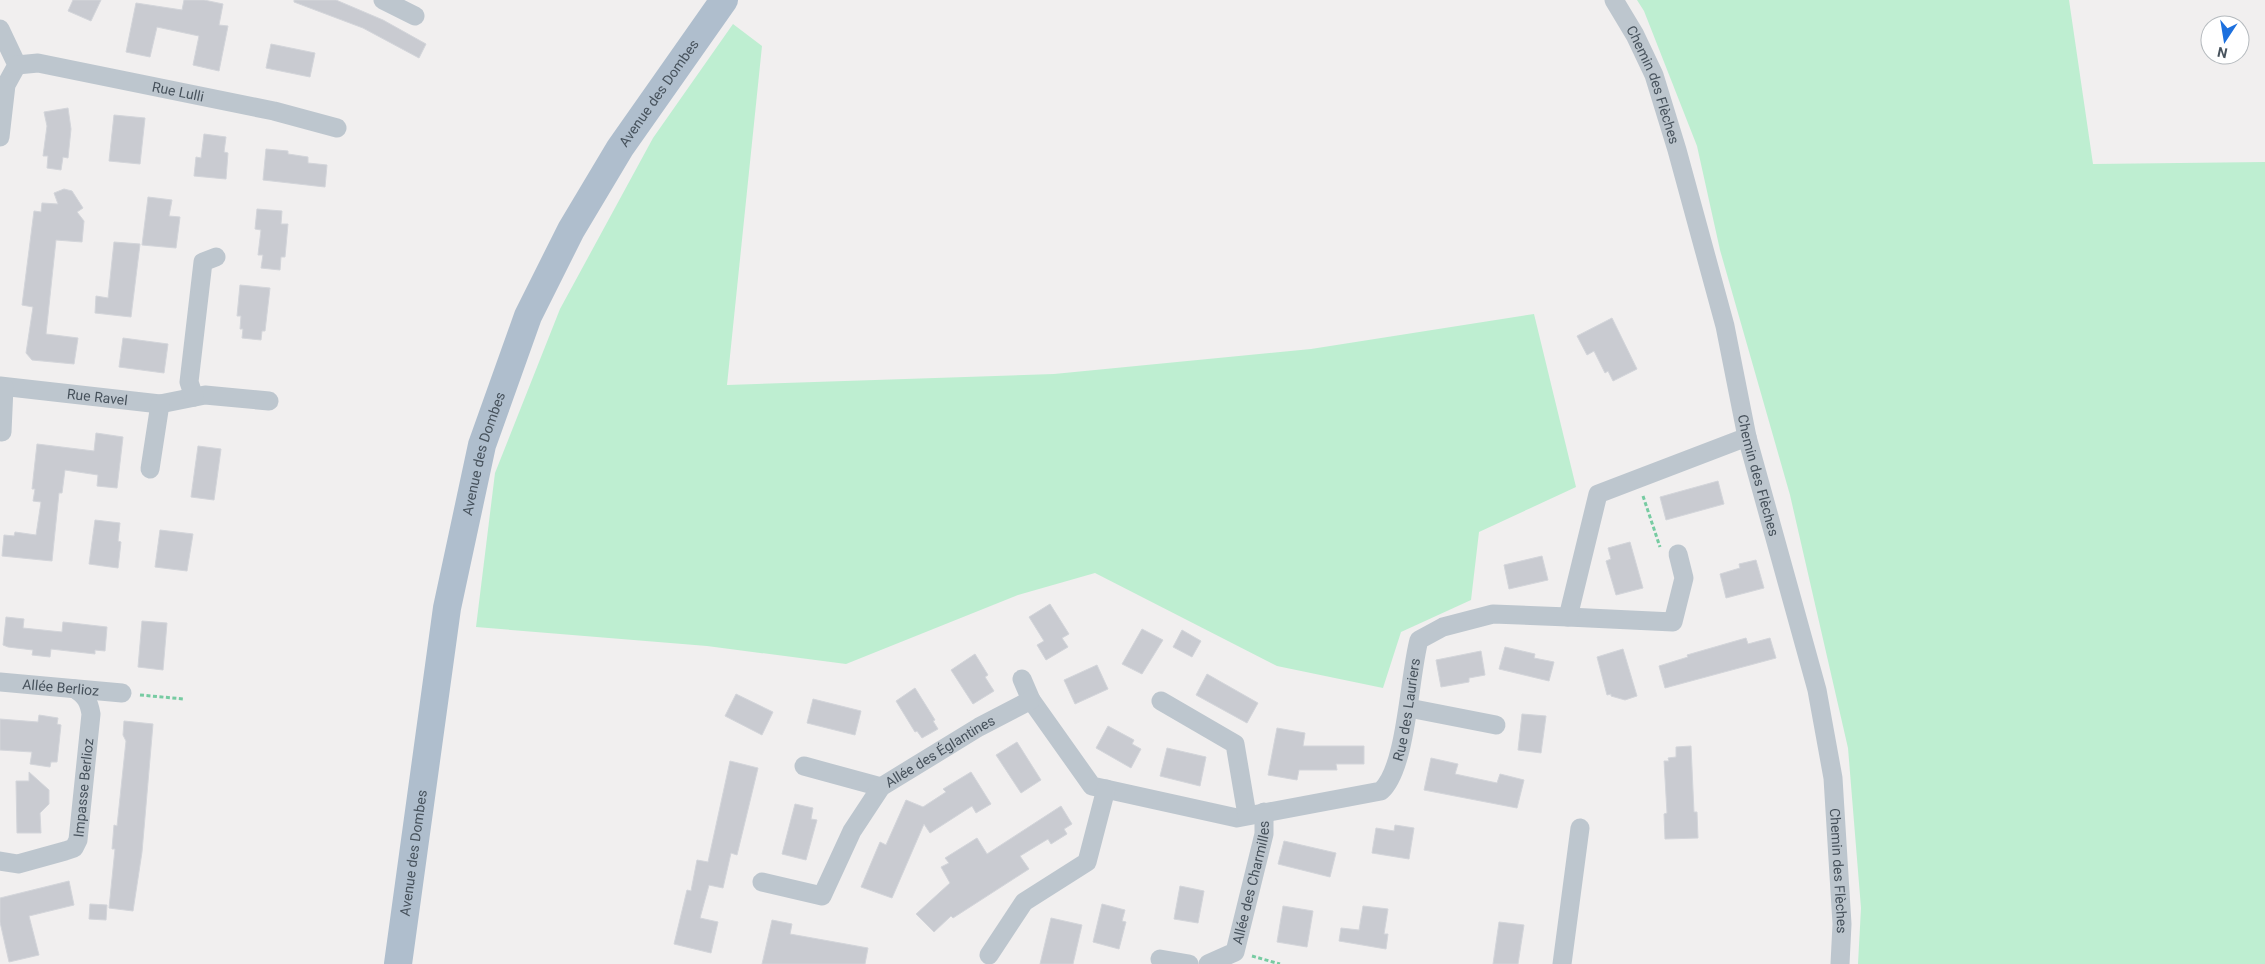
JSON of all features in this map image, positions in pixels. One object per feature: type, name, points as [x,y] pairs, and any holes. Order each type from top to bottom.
[{"type":"main road","name":"Avenue des Dombes","points":[[398,964],[447,608],[482,445],[528,316],[571,230],[620,148],[724,0]]},
{"type":"street","points":[[383,0],[415,16]]},
{"type":"street","name":"Chemin des Flèches","points":[[1614,0],[1635,35],[1656,84],[1725,326],[1747,437],[1817,690],[1833,778],[1842,924],[1840,964]]},
{"type":"street","points":[[0,29],[18,65],[3,85],[0,137]]},
{"type":"street","name":"Rue Lulli","points":[[18,65],[38,63],[274,111],[337,128]]},
{"type":"street","points":[[194,397],[189,382],[203,262],[216,258]]},
{"type":"street","points":[[2,386],[2,432]]},
{"type":"street","name":"Rue Ravel","points":[[2,386],[160,404],[205,395],[269,401]]},
{"type":"street","points":[[150,469],[160,404]]},
{"type":"street","points":[[1678,554],[1684,578],[1672,622],[1568,617],[1598,494],[1747,437]]},
{"type":"street","name":"Rue des Lauriers","points":[[1022,679],[1032,700],[1092,786],[1237,818],[1380,791],[1392,778],[1409,708],[1414,658],[1419,640],[1443,627],[1492,614],[1568,617]]},
{"type":"street","name":"Allée Berlioz","points":[[0,682],[122,693]]},
{"type":"street","name":"Impasse Berlioz","points":[[0,861],[18,864],[74,848],[78,840],[91,714],[89,703],[84,695],[74,689]]},
{"type":"street","name":"Allée des Églantines","points":[[762,882],[822,896],[852,831],[881,787],[979,727],[1032,700]]},
{"type":"street","name":"Allée des Charmilles","points":[[1161,701],[1235,744],[1255,814],[1264,834],[1235,952],[1208,964]]},
{"type":"street","points":[[1409,708],[1496,725]]},
{"type":"street","points":[[804,766],[881,787]]},
{"type":"street","points":[[989,955],[1024,902],[1087,862],[1106,789]]},
{"type":"street","points":[[1562,964],[1580,828]]},
{"type":"street","points":[[1160,959],[1189,964]]},
{"type":"path","points":[[1638,479],[1662,552],[1678,554]]},
{"type":"path","points":[[122,693],[184,699]]},
{"type":"path","points":[[1235,952],[1280,964]]},
{"type":"green space","points":[[1637,0],[2069,0],[2093,164],[2265,162],[2265,964],[1858,964],[1861,908],[1848,748],[1790,495],[1720,250],[1697,146],[1644,11]]},
{"type":"green space","points":[[733,24],[762,46],[727,385],[1054,374],[1311,349],[1534,314],[1576,487],[1479,532],[1471,600],[1401,632],[1383,688],[1277,666],[1095,573],[1018,595],[846,664],[707,646],[476,627],[495,473],[560,309],[653,138]]},
{"type":"building","points":[[73,0],[101,0],[91,21],[68,11]]},
{"type":"building","points":[[184,0],[204,0],[223,4],[219,25],[228,26],[219,71],[193,65],[199,36],[157,27],[150,57],[126,52],[136,3],[182,10]]},
{"type":"building","points":[[294,0],[336,0],[383,20],[426,44],[419,58],[363,28],[294,2]]},
{"type":"building","points":[[271,44],[315,53],[310,77],[266,68]]},
{"type":"building","points":[[68,108],[71,129],[68,158],[63,157],[61,170],[47,168],[48,156],[43,156],[47,126],[44,112]]},
{"type":"building","points":[[114,115],[145,118],[140,164],[109,161]]},
{"type":"building","points":[[204,134],[226,137],[224,152],[228,153],[226,179],[194,176],[196,157],[201,158]]},
{"type":"building","points":[[266,149],[288,151],[288,154],[308,157],[308,163],[327,165],[325,187],[263,180]]},
{"type":"building","points":[[64,189],[72,191],[83,208],[77,212],[84,221],[82,242],[56,240],[46,334],[78,338],[74,364],[32,360],[26,353],[33,307],[22,305],[34,211],[41,212],[42,203],[58,204],[54,193]]},
{"type":"building","points":[[148,197],[172,200],[169,216],[180,217],[176,248],[142,245]]},
{"type":"building","points":[[257,209],[282,211],[281,224],[288,224],[285,257],[281,257],[280,270],[261,268],[263,255],[258,255],[261,230],[255,229]]},
{"type":"building","points":[[114,242],[140,244],[131,317],[95,313],[96,296],[108,298]]},
{"type":"building","points":[[240,285],[270,288],[265,331],[262,331],[261,340],[242,338],[243,329],[240,329],[241,316],[237,316]]},
{"type":"building","points":[[1612,318],[1637,369],[1613,381],[1608,371],[1605,373],[1594,351],[1587,355],[1577,336]]},
{"type":"building","points":[[123,338],[168,344],[164,373],[119,367]]},
{"type":"building","points":[[96,433],[123,437],[117,488],[97,486],[98,475],[65,470],[62,493],[59,493],[52,561],[2,556],[4,535],[14,536],[15,532],[36,535],[41,502],[33,501],[35,489],[32,489],[37,444],[94,451]]},
{"type":"building","points":[[198,446],[221,449],[214,500],[191,497]]},
{"type":"building","points":[[1718,481],[1724,504],[1666,520],[1660,497]]},
{"type":"building","points":[[95,520],[120,523],[118,541],[121,542],[118,568],[89,564]]},
{"type":"building","points":[[160,530],[193,534],[187,571],[155,567]]},
{"type":"building","points":[[1630,542],[1643,588],[1616,595],[1606,561],[1611,559],[1608,548]]},
{"type":"building","points":[[1542,556],[1548,580],[1509,589],[1504,565]]},
{"type":"building","points":[[1756,560],[1764,588],[1726,598],[1720,574],[1740,568],[1739,564]]},
{"type":"building","points":[[1050,604],[1069,634],[1062,638],[1068,647],[1046,660],[1037,645],[1044,641],[1029,617]]},
{"type":"building","points":[[6,617],[24,619],[23,628],[62,632],[63,622],[107,627],[105,651],[95,650],[95,654],[51,649],[50,657],[32,655],[33,650],[8,647],[3,645]]},
{"type":"building","points":[[142,621],[167,623],[163,670],[138,667]]},
{"type":"building","points":[[1142,629],[1163,640],[1142,674],[1122,664]]},
{"type":"building","points":[[1182,630],[1201,641],[1192,657],[1173,647]]},
{"type":"building","points":[[1746,638],[1748,644],[1770,638],[1776,658],[1665,688],[1659,666],[1688,657],[1687,655]]},
{"type":"building","points":[[1505,647],[1535,654],[1534,658],[1554,662],[1549,681],[1499,669]]},
{"type":"building","points":[[1623,649],[1637,696],[1625,700],[1611,696],[1611,694],[1607,695],[1597,657]]},
{"type":"building","points":[[1481,651],[1485,675],[1469,678],[1469,682],[1441,687],[1436,660]]},
{"type":"building","points":[[975,654],[988,675],[985,677],[994,691],[973,704],[951,670]]},
{"type":"building","points":[[1097,665],[1108,689],[1075,704],[1064,680]]},
{"type":"building","points":[[1207,674],[1258,703],[1247,723],[1196,695]]},
{"type":"building","points":[[915,688],[935,720],[933,721],[938,729],[922,738],[917,731],[915,732],[896,701]]},
{"type":"building","points":[[736,694],[773,712],[762,735],[725,716]]},
{"type":"building","points":[[813,699],[861,711],[855,735],[807,723]]},
{"type":"building","points":[[1522,714],[1546,716],[1541,753],[1518,750]]},
{"type":"building","points":[[39,715],[58,718],[57,724],[61,725],[57,762],[51,762],[50,767],[30,764],[32,752],[0,750],[0,719],[38,722]]},
{"type":"building","points":[[124,721],[153,724],[142,852],[133,911],[109,908],[115,849],[112,849],[114,825],[117,826],[126,741],[123,735]]},
{"type":"building","points":[[1108,726],[1134,740],[1132,744],[1141,749],[1131,768],[1096,748]]},
{"type":"building","points":[[1277,728],[1305,733],[1303,746],[1364,746],[1364,764],[1336,764],[1337,770],[1299,770],[1297,780],[1268,775]]},
{"type":"building","points":[[1017,742],[1041,780],[1021,793],[996,755]]},
{"type":"building","points":[[1691,746],[1694,812],[1697,812],[1698,838],[1665,839],[1664,814],[1667,813],[1664,761],[1669,761],[1668,758],[1676,757],[1676,747]]},
{"type":"building","points":[[1167,748],[1206,757],[1200,786],[1160,776]]},
{"type":"building","points":[[1431,758],[1458,764],[1455,774],[1497,783],[1500,774],[1524,780],[1517,808],[1424,790]]},
{"type":"building","points":[[730,761],[758,768],[737,855],[731,853],[723,888],[709,885],[700,918],[718,922],[711,953],[674,944],[687,890],[691,891],[697,860],[708,862]]},
{"type":"building","points":[[29,772],[49,790],[49,804],[40,813],[41,833],[17,833],[16,781],[29,781]]},
{"type":"building","points":[[971,772],[991,804],[976,813],[972,806],[930,833],[924,824],[892,898],[861,887],[880,842],[886,845],[906,800],[923,807],[946,792],[943,789]]},
{"type":"building","points":[[795,804],[813,808],[811,819],[817,820],[806,860],[782,854]]},
{"type":"building","points":[[1061,806],[1072,824],[1064,829],[1067,834],[1051,844],[1048,839],[1020,856],[1029,869],[953,918],[951,916],[934,932],[916,914],[950,883],[941,867],[949,863],[945,858],[977,838],[987,854]]},
{"type":"building","points":[[1395,825],[1414,828],[1409,859],[1372,853],[1376,828],[1394,831]]},
{"type":"building","points":[[1284,841],[1336,853],[1330,877],[1278,864]]},
{"type":"building","points":[[69,881],[74,905],[29,916],[39,955],[9,962],[0,922],[0,898]]},
{"type":"building","points":[[1180,886],[1204,891],[1198,923],[1174,919]]},
{"type":"building","points":[[90,904],[107,905],[106,920],[89,919]]},
{"type":"building","points":[[1102,904],[1125,910],[1122,921],[1126,922],[1119,949],[1093,942]]},
{"type":"building","points":[[1283,906],[1313,911],[1307,947],[1277,942]]},
{"type":"building","points":[[1363,906],[1388,909],[1384,934],[1388,934],[1386,949],[1339,941],[1341,928],[1359,930]]},
{"type":"building","points":[[1051,918],[1082,925],[1073,964],[1040,964]]},
{"type":"building","points":[[772,920],[792,924],[790,934],[868,948],[865,964],[762,964]]},
{"type":"building","points":[[1499,922],[1524,925],[1518,964],[1493,964]]}]
